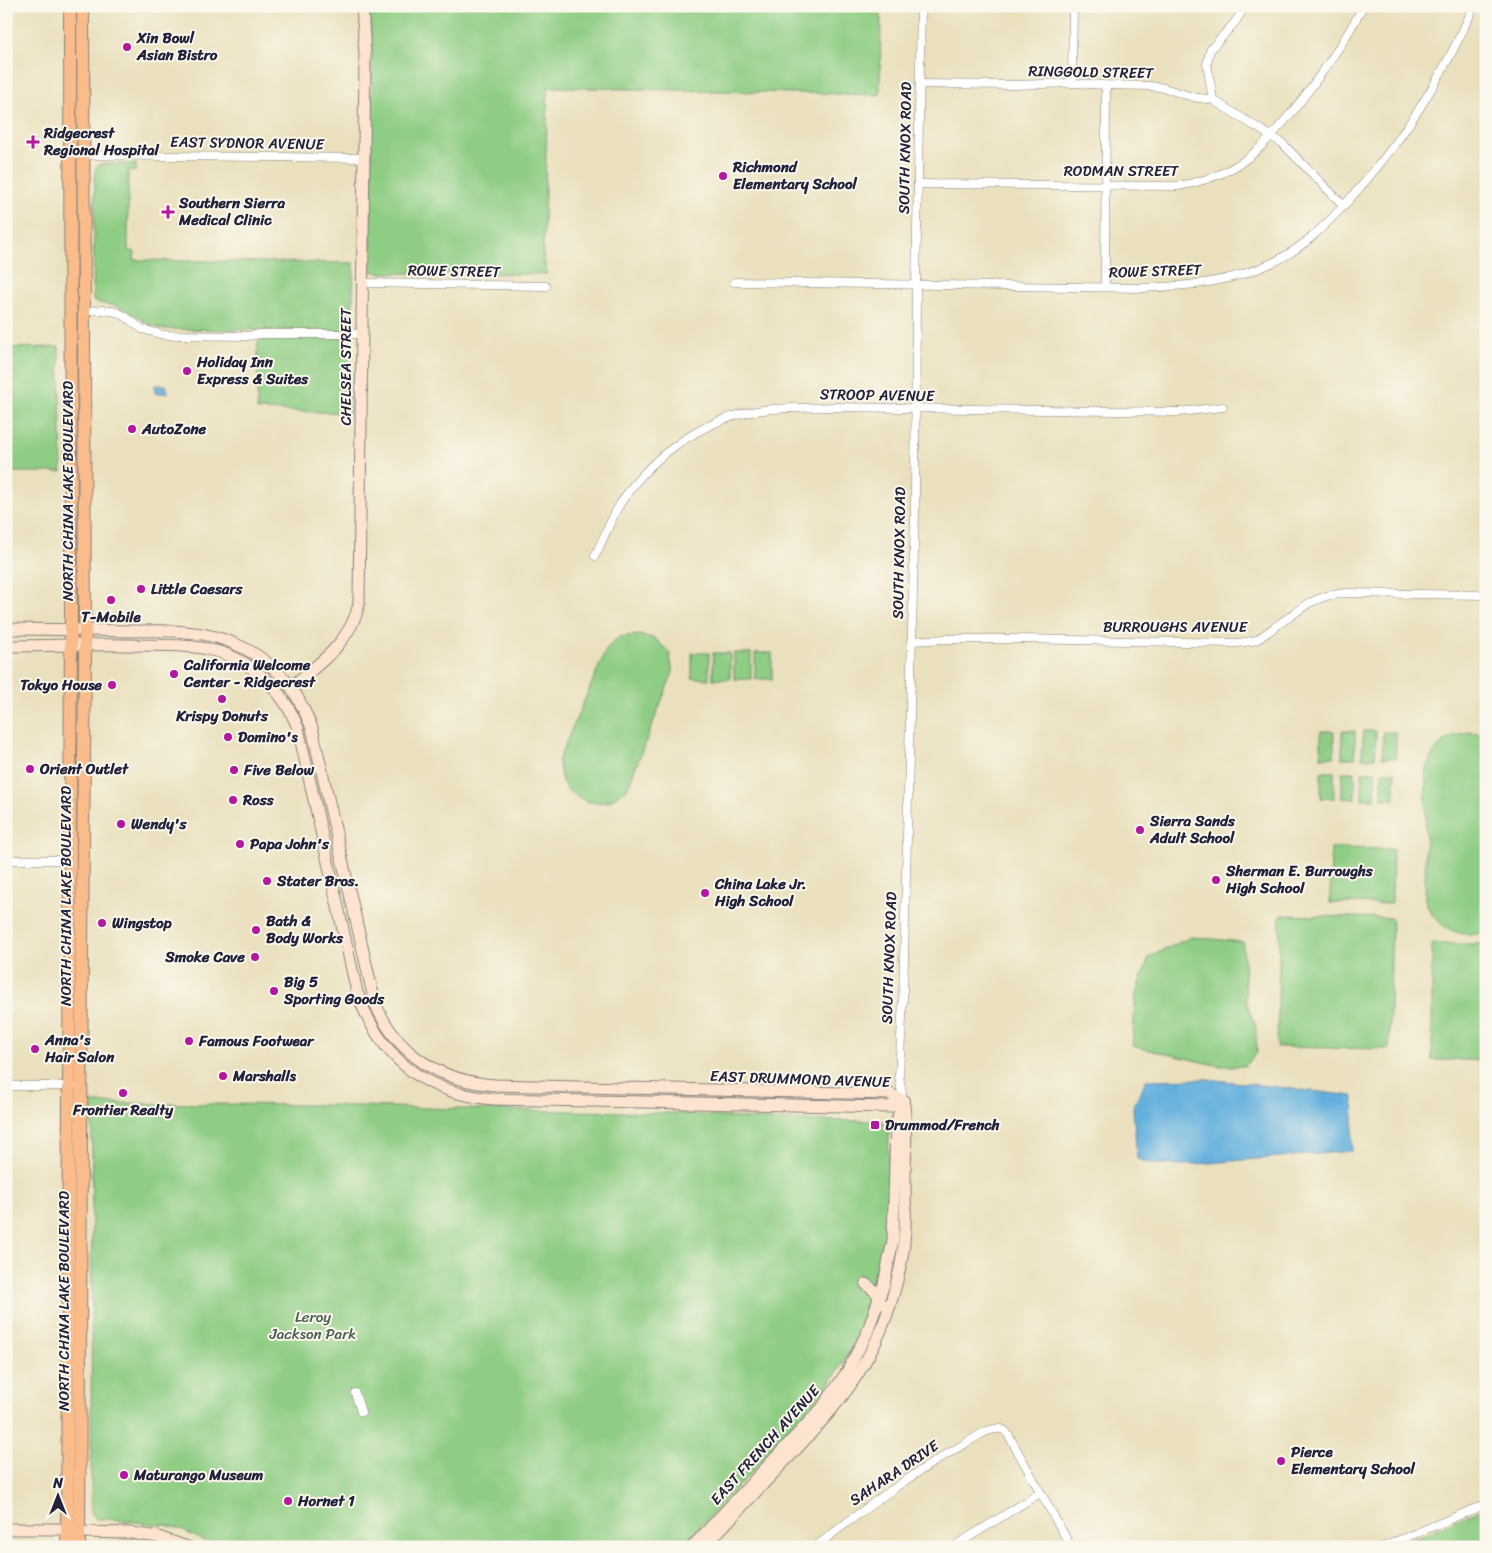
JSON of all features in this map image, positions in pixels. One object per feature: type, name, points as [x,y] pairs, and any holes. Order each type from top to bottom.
[{"type":"main road","name":"NORTH CHINA LAKE BOULEVARD","points":[[67,1547],[70,6]]},
{"type":"main road","name":"NORTH CHINA LAKE BOULEVARD","points":[[79,1547],[85,630],[83,6]]},
{"type":"main road","points":[[70,313],[76,316],[77,319],[79,364],[85,373]]},
{"type":"main road","points":[[67,1292],[71,1293],[74,1297],[73,1337],[80,1356]]},
{"type":"street","name":"CHELSEA STREET","points":[[280,696],[342,643],[356,617],[359,604],[365,55],[362,6]]},
{"type":"street","name":"SOUTH KNOX ROAD","points":[[903,1100],[899,1076],[903,1013],[911,641],[921,6]]},
{"type":"street","points":[[1072,83],[1073,6]]},
{"type":"street","points":[[1245,6],[1236,21],[1210,50],[1207,64],[1213,100],[1272,136],[1301,161],[1344,206]]},
{"type":"street","name":"RODMAN STREET","points":[[918,184],[1178,186],[1206,180],[1232,169],[1244,161],[1272,136],[1330,61],[1363,6]]},
{"type":"street","name":"ROWE STREET","points":[[734,282],[1141,288],[1189,286],[1218,282],[1241,275],[1275,262],[1299,247],[1324,227],[1359,189],[1393,146],[1427,96],[1462,34],[1474,6]]},
{"type":"street","name":"RINGGOLD STREET","points":[[920,84],[1014,85],[1072,83],[1106,86],[1150,86],[1213,100]]},
{"type":"street","points":[[1104,287],[1106,86]]},
{"type":"street","name":"EAST SYDNOR AVENUE","points":[[70,155],[364,158]]},
{"type":"street","name":"ROWE STREET","points":[[362,283],[546,286]]},
{"type":"street","points":[[84,311],[103,310],[116,312],[142,329],[164,335],[362,334]]},
{"type":"street","name":"STROOP AVENUE","points":[[595,556],[617,510],[636,482],[649,468],[676,446],[708,426],[727,418],[755,411],[783,408],[832,407],[1179,412],[1223,407]]},
{"type":"street","name":"BURROUGHS AVENUE","points":[[911,641],[1016,639],[1237,643],[1258,639],[1309,603],[1326,596],[1345,593],[1486,595]]},
{"type":"street","name":"EAST DRUMMOND AVENUE","points":[[6,629],[186,632],[214,636],[240,645],[267,662],[291,687],[312,728],[375,1003],[386,1026],[396,1039],[420,1061],[449,1077],[482,1084],[890,1094],[903,1100]]},
{"type":"street","name":"EAST DRUMMOND AVENUE","points":[[6,646],[84,646],[98,644],[182,646],[212,650],[245,664],[272,685],[292,713],[298,728],[362,1007],[385,1046],[410,1070],[426,1081],[462,1095],[494,1099],[889,1107],[903,1100]]},
{"type":"street","points":[[6,860],[69,860]]},
{"type":"street","points":[[6,1086],[81,1086]]},
{"type":"street","name":"EAST FRENCH AVENUE","points":[[692,1547],[822,1408],[854,1359],[867,1333],[884,1284],[893,1240],[896,1124],[903,1100]]},
{"type":"street","name":"EAST FRENCH AVENUE","points":[[704,1547],[832,1410],[866,1361],[880,1331],[892,1299],[901,1262],[907,1211],[905,1182],[906,1124],[903,1100]]},
{"type":"street","points":[[848,1389],[882,1310],[877,1293],[866,1284]]},
{"type":"street","points":[[355,1393],[361,1412]]},
{"type":"street","name":"SAHARA DRIVE","points":[[815,1547],[888,1492],[943,1456],[993,1429],[1003,1429],[1009,1436],[1040,1493]]},
{"type":"street","points":[[953,1547],[1040,1493],[1071,1547]]},
{"type":"street","points":[[1384,1547],[1486,1504]]},
{"type":"street","points":[[6,1528],[67,1529],[80,1532],[146,1535],[187,1547]]},
{"type":"green space","points":[[369,6],[881,6],[880,95],[548,87],[543,254],[547,274],[378,273],[372,271],[371,266],[372,56]]},
{"type":"green space","points":[[99,164],[136,164],[136,171],[128,171],[128,250],[135,252],[134,260],[354,263],[352,327],[345,331],[162,329],[151,325],[120,307],[93,300],[95,170]]},
{"type":"green space","points":[[267,336],[344,338],[344,344],[350,350],[349,413],[257,410],[258,342]]},
{"type":"green space","points":[[59,347],[62,472],[6,472],[6,348]]},
{"type":"green space","points":[[637,635],[654,638],[669,652],[673,672],[627,789],[608,802],[587,802],[569,791],[562,782],[558,761],[607,648],[619,637]]},
{"type":"green space","points":[[692,653],[709,653],[709,679],[692,678]]},
{"type":"green space","points":[[713,653],[730,653],[730,679],[713,679]]},
{"type":"green space","points":[[734,653],[751,653],[751,679],[734,679]]},
{"type":"green space","points":[[755,653],[772,653],[772,679],[755,679]]},
{"type":"green space","points":[[1321,731],[1334,731],[1334,757],[1321,757]]},
{"type":"green space","points":[[1342,731],[1355,731],[1355,758],[1342,758]]},
{"type":"green space","points":[[1363,731],[1376,731],[1375,758],[1362,758]]},
{"type":"green space","points":[[1383,732],[1396,732],[1396,758],[1382,758]]},
{"type":"green space","points":[[1471,732],[1486,735],[1486,931],[1479,934],[1463,934],[1442,925],[1431,912],[1425,899],[1426,772],[1432,755],[1441,744],[1454,736]]},
{"type":"green space","points":[[1321,772],[1334,772],[1334,798],[1321,798]]},
{"type":"green space","points":[[1342,772],[1355,772],[1355,799],[1342,798]]},
{"type":"green space","points":[[1362,772],[1375,772],[1375,799],[1362,799]]},
{"type":"green space","points":[[1382,772],[1395,772],[1395,799],[1382,799]]},
{"type":"green space","points":[[1331,848],[1393,849],[1392,904],[1330,903]]},
{"type":"green space","points":[[1280,915],[1392,918],[1389,1049],[1277,1047]]},
{"type":"green space","points":[[1191,937],[1243,942],[1246,1001],[1256,1027],[1257,1053],[1245,1066],[1220,1066],[1132,1046],[1136,993],[1149,957]]},
{"type":"green space","points":[[1432,944],[1486,944],[1486,1060],[1432,1060]]},
{"type":"green space","name":"Leroy Jackson Park","points":[[92,1103],[326,1105],[675,1113],[766,1120],[883,1121],[889,1129],[887,1223],[883,1258],[863,1309],[866,1314],[849,1353],[828,1386],[778,1444],[694,1533],[695,1535],[684,1547],[217,1547],[177,1528],[162,1524],[96,1519],[91,1513]]},
{"type":"green space","points":[[1486,1507],[1486,1547],[1395,1547],[1481,1509]]},
{"type":"water","points":[[155,385],[166,385],[168,393],[155,393]]},
{"type":"water","points":[[1207,1079],[1354,1096],[1352,1151],[1185,1165],[1154,1164],[1137,1159],[1133,1107],[1146,1080]]},
{"type":"place","name":"Xin Bowl Asian Bistro","points":[[127,47]]},
{"type":"place","name":"Ridgecrest Regional Hospital","points":[[33,142]]},
{"type":"place","name":"Richmond Elementary School","points":[[723,176]]},
{"type":"place","name":"Southern Sierra Medical Clinic","points":[[168,212]]},
{"type":"place","name":"Holiday Inn Express & Suites","points":[[187,371]]},
{"type":"place","name":"AutoZone","points":[[132,429]]},
{"type":"place","name":"Little Caesars","points":[[141,589]]},
{"type":"place","name":"T-Mobile","points":[[111,600]]},
{"type":"place","name":"California Welcome Center - Ridgecrest","points":[[174,674]]},
{"type":"place","name":"Tokyo House","points":[[112,685]]},
{"type":"place","name":"Krispy Donuts","points":[[222,699]]},
{"type":"place","name":"Domino's","points":[[228,737]]},
{"type":"place","name":"Orient Outlet","points":[[30,769]]},
{"type":"place","name":"Five Below","points":[[234,770]]},
{"type":"place","name":"Ross","points":[[233,800]]},
{"type":"place","name":"Wendy's","points":[[121,824]]},
{"type":"place","name":"Sierra Sands Adult School","points":[[1140,830]]},
{"type":"place","name":"Papa John's","points":[[240,844]]},
{"type":"place","name":"Sherman E. Burroughs High School","points":[[1216,880]]},
{"type":"place","name":"Stater Bros.","points":[[267,881]]},
{"type":"place","name":"China Lake Jr. High School","points":[[705,893]]},
{"type":"place","name":"Wingstop","points":[[102,923]]},
{"type":"place","name":"Bath & Body Works","points":[[256,930]]},
{"type":"place","name":"Smoke Cave","points":[[255,957]]},
{"type":"place","name":"Big 5 Sporting Goods","points":[[274,991]]},
{"type":"place","name":"Famous Footwear","points":[[189,1041]]},
{"type":"place","name":"Anna's Hair Salon","points":[[35,1049]]},
{"type":"place","name":"Marshalls","points":[[223,1076]]},
{"type":"place","name":"Frontier Realty","points":[[123,1093]]},
{"type":"place","name":"Drummod/French","points":[[875,1125]]},
{"type":"place","name":"Pierce Elementary School","points":[[1281,1461]]},
{"type":"place","name":"Maturango Museum","points":[[124,1475]]},
{"type":"place","name":"Hornet 1","points":[[288,1501]]}]
